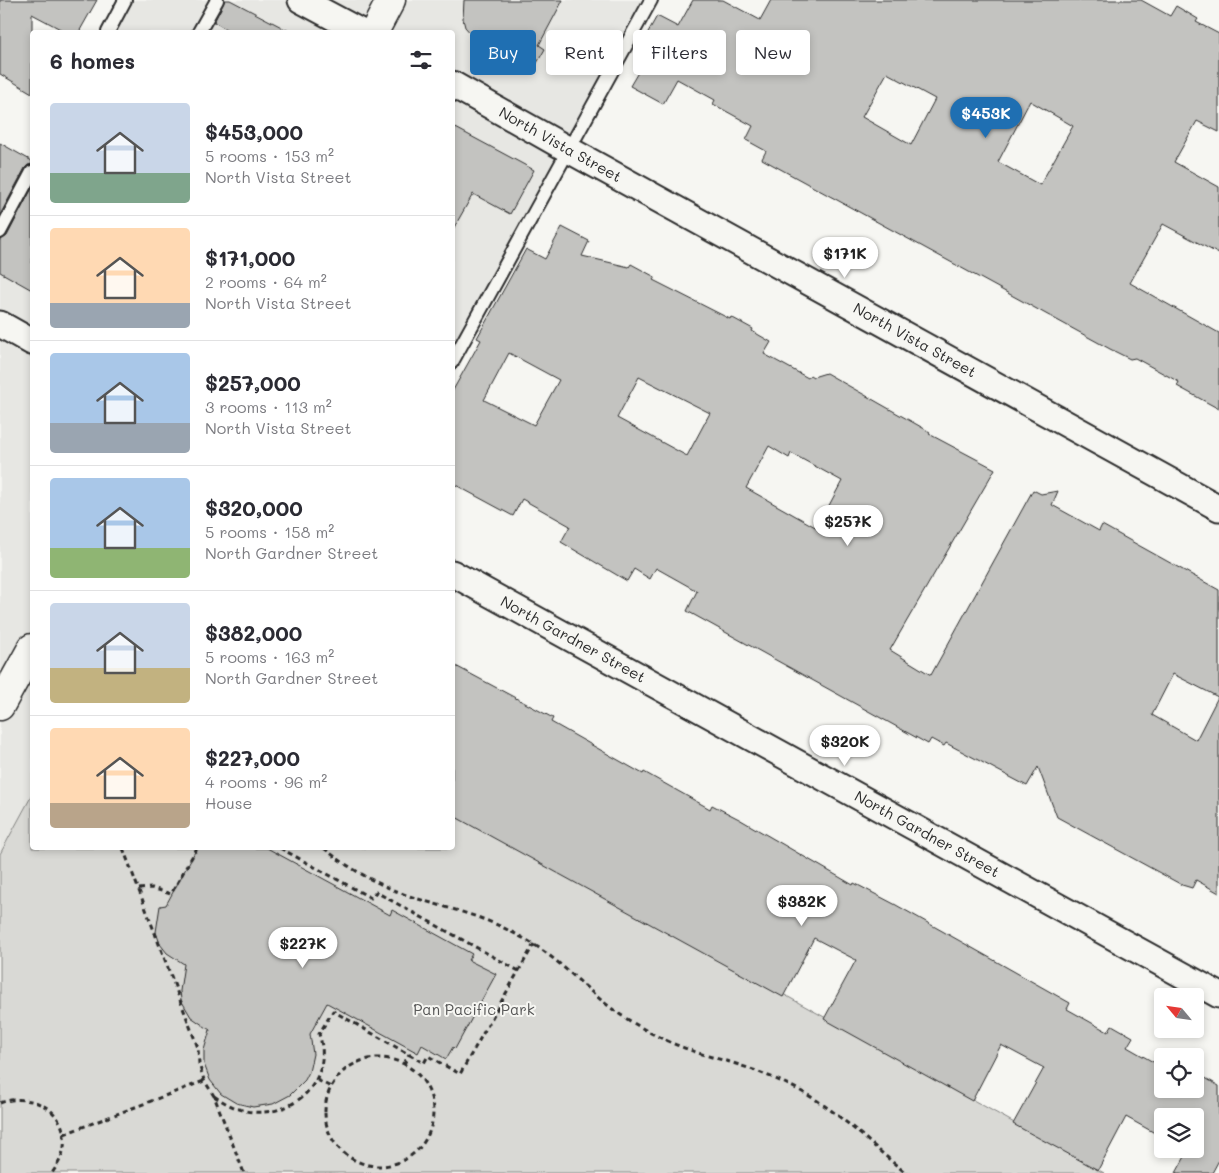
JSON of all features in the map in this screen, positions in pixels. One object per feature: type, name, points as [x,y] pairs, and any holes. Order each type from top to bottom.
[{"type":"main road","points":[[375,30],[391,0]]},
{"type":"main road","points":[[0,706],[30,652]]},
{"type":"street","points":[[301,0],[357,30]]},
{"type":"street","name":"North Vista Street","points":[[455,86],[1219,508]]},
{"type":"street","points":[[0,324],[30,341]]},
{"type":"street","name":"North Gardner Street","points":[[455,575],[1219,995]]},
{"type":"lane","points":[[109,30],[125,0]]},
{"type":"lane","points":[[200,30],[217,0]]},
{"type":"lane","points":[[455,357],[651,0]]},
{"type":"lane","points":[[0,232],[30,176]]},
{"type":"path","points":[[124,850],[198,1048],[199,1064],[204,1080],[214,1096],[244,1173]]},
{"type":"path","points":[[139,889],[152,888],[171,894],[196,850]]},
{"type":"path","points":[[284,850],[372,898],[381,884]]},
{"type":"path","points":[[327,850],[349,866],[381,884],[499,926],[534,944],[630,1022],[661,1038],[694,1052],[734,1063],[770,1076],[806,1094],[838,1117],[906,1173]]},
{"type":"path","points":[[376,892],[519,971]]},
{"type":"path","points":[[214,1096],[242,1110],[254,1112],[271,1112],[293,1104],[304,1097],[317,1080],[323,1054],[319,1034],[333,1011],[424,1063],[428,1056],[460,1074],[534,944]]},
{"type":"path","points":[[404,1064],[409,1054]]},
{"type":"path","points":[[380,1058],[404,1064],[424,1082],[430,1094],[432,1120],[422,1145],[401,1162],[388,1166],[375,1167],[349,1158],[339,1150],[331,1139],[326,1126],[326,1099],[331,1087],[342,1073],[357,1063],[380,1058]]},
{"type":"path","points":[[64,1134],[204,1080]]},
{"type":"path","points":[[317,1080],[331,1087]]},
{"type":"path","points":[[0,1103],[24,1099],[41,1104],[55,1116],[64,1134],[63,1154],[52,1173]]},
{"type":"shaded area","points":[[122,0],[651,0],[623,51],[623,30],[546,30],[546,75],[610,75],[455,354],[455,30],[105,30]]},
{"type":"shaded area","points":[[30,168],[30,803],[0,858],[0,223]]},
{"type":"green space","name":"Pan Pacific Park","points":[[30,799],[30,850],[455,850],[455,811],[1104,1173],[0,1173],[0,854]]},
{"type":"building","points":[[0,0],[97,0],[80,30],[62,30],[32,14],[32,30],[30,30],[30,92],[0,74]]},
{"type":"building","points":[[225,0],[230,0],[287,30],[228,30],[214,22]]},
{"type":"building","points":[[464,0],[563,0],[539,45],[545,49],[536,65],[536,30],[470,30],[470,33],[465,27],[463,19]]},
{"type":"building","points":[[693,0],[723,0],[760,20],[771,0],[1141,0],[1170,16],[1176,6],[1198,19],[1196,22],[1219,34],[1219,132],[1197,121],[1174,162],[1219,187],[1219,254],[1163,224],[1130,283],[1219,333],[1219,409],[1177,386],[1179,382],[1135,358],[1130,359],[1110,349],[762,159],[766,151],[746,140],[753,126],[713,104],[715,100],[677,79],[663,104],[630,86],[636,75],[726,75],[726,30],[649,30],[657,16],[678,27]],"holes":[[[887,73],[935,99],[911,145],[862,117]],[[1030,101],[1073,126],[1040,185],[998,162]]]},
{"type":"building","points":[[455,128],[534,170],[510,214],[473,194],[455,226]]},
{"type":"building","points":[[0,143],[30,160],[30,164],[25,168],[0,215]]},
{"type":"building","points":[[30,192],[30,289],[0,272],[0,240],[7,236]]},
{"type":"building","points":[[562,227],[589,241],[582,256],[629,267],[631,264],[655,277],[653,280],[753,329],[752,331],[771,342],[764,354],[808,378],[810,375],[813,377],[826,373],[930,432],[929,434],[995,469],[890,650],[931,675],[1033,490],[1041,494],[1058,491],[1052,505],[1099,531],[1102,525],[1219,590],[1219,893],[1196,880],[1192,888],[1182,885],[1057,817],[1038,767],[1027,786],[946,743],[944,746],[931,739],[928,744],[687,611],[697,591],[656,568],[650,579],[634,569],[627,581],[561,542],[570,526],[522,499],[513,516],[455,485],[455,387],[481,340],[477,338],[526,249],[545,259]],"holes":[[[509,353],[559,380],[534,425],[484,400]],[[639,377],[710,413],[687,456],[617,418]],[[769,446],[789,458],[791,453],[842,481],[817,528],[746,488]],[[1173,674],[1218,697],[1196,740],[1152,715]]]},
{"type":"building","points":[[455,666],[553,718],[551,722],[643,774],[644,772],[710,809],[712,805],[853,885],[854,883],[896,905],[1070,1003],[1067,1009],[1108,1032],[1112,1025],[1133,1037],[1127,1047],[1154,1062],[1154,1098],[1204,1098],[1204,1077],[1219,1086],[1219,1160],[1212,1173],[1176,1173],[1184,1158],[1204,1158],[1204,1108],[1154,1108],[1154,1133],[1126,1117],[1098,1170],[1013,1124],[1044,1068],[1001,1045],[972,1101],[824,1019],[856,960],[814,938],[783,997],[455,817]]},
{"type":"building","points":[[196,850],[271,850],[390,915],[392,910],[472,954],[468,960],[496,974],[455,1049],[453,1047],[446,1059],[422,1045],[418,1053],[327,1003],[310,1034],[313,1054],[305,1080],[290,1095],[273,1104],[253,1107],[236,1103],[221,1094],[210,1080],[204,1064],[204,1050],[210,1030],[191,1017],[181,1000],[180,991],[184,964],[167,953],[160,944],[156,932],[160,906],[166,905]]}]
